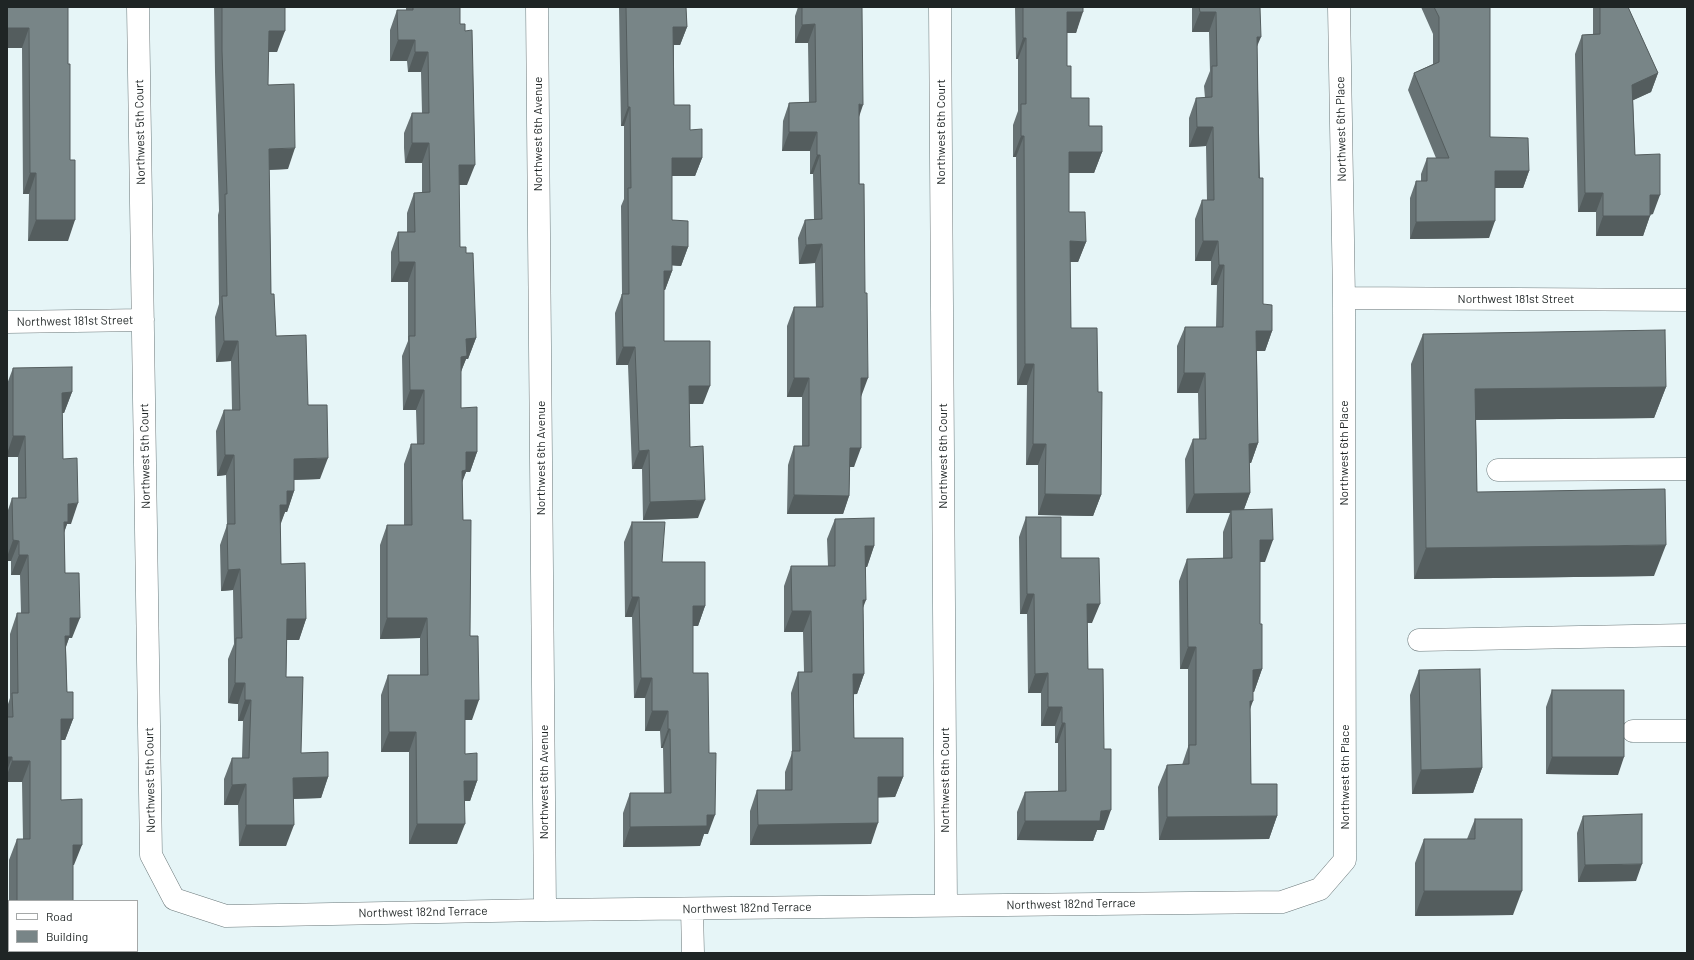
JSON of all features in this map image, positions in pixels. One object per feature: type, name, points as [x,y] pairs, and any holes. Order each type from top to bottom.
[{"type":"street","name":"Northwest 5th Court","points":[[138,7],[151,855],[174,899]]},
{"type":"street","name":"Northwest 6th Avenue","points":[[537,7],[545,910]]},
{"type":"street","name":"Northwest 6th Court","points":[[940,7],[946,905]]},
{"type":"street","name":"Northwest 6th Place","points":[[1320,889],[1345,860],[1344,298],[1339,7]]},
{"type":"street","name":"Northwest 181st Street","points":[[1344,298],[1687,300]]},
{"type":"street","name":"Northwest 181st Street","points":[[7,322],[143,320]]},
{"type":"street","points":[[1498,470],[1687,469]]},
{"type":"street","points":[[1419,640],[1687,635]]},
{"type":"street","points":[[1634,731],[1687,731]]},
{"type":"street","name":"Northwest 182nd Terrace","points":[[174,899],[226,916],[545,910],[1282,902],[1320,889]]},
{"type":"street","points":[[692,909],[693,953]]},
{"type":"building","points":[[7,7],[68,7],[68,64],[70,64],[70,160],[75,160],[75,220],[36,220],[36,173],[30,173],[29,28],[7,28]]},
{"type":"building","points":[[222,7],[285,7],[285,31],[269,31],[268,85],[294,84],[295,148],[269,149],[271,294],[274,294],[276,336],[306,335],[308,405],[327,405],[328,458],[294,459],[294,491],[287,491],[287,505],[280,505],[281,564],[305,563],[306,619],[287,619],[286,677],[303,677],[301,753],[328,752],[328,777],[293,778],[294,825],[246,825],[246,784],[232,785],[232,758],[249,758],[251,700],[245,700],[245,683],[235,683],[236,638],[242,638],[240,569],[228,570],[227,524],[235,524],[234,455],[225,455],[224,410],[240,410],[238,341],[224,341],[222,296],[227,296],[225,194],[227,194]]},
{"type":"building","points":[[413,7],[460,7],[460,24],[465,24],[465,31],[472,30],[475,165],[459,165],[460,247],[466,247],[466,253],[473,253],[476,338],[466,339],[467,356],[461,357],[461,408],[477,407],[477,452],[466,452],[466,470],[462,471],[463,520],[471,520],[470,636],[478,636],[479,700],[465,700],[465,754],[477,753],[477,781],[464,781],[465,824],[417,824],[416,732],[389,732],[388,675],[428,675],[427,618],[387,618],[387,525],[412,525],[411,444],[424,444],[424,390],[410,390],[409,336],[415,336],[415,262],[399,262],[398,232],[415,232],[414,193],[430,192],[429,143],[412,143],[412,113],[429,113],[428,52],[415,52],[415,40],[398,40],[397,10],[413,10]]},
{"type":"building","points":[[626,7],[686,7],[687,27],[673,27],[674,105],[690,105],[690,130],[702,129],[702,158],[672,158],[672,220],[688,221],[688,247],[672,246],[672,271],[664,271],[664,341],[710,341],[710,386],[689,386],[690,447],[703,446],[705,500],[650,502],[649,450],[639,451],[635,347],[623,347],[622,294],[629,294],[628,188],[631,188],[630,107],[628,107]]},
{"type":"building","points":[[802,7],[862,7],[863,105],[859,104],[859,184],[864,184],[865,293],[867,293],[868,378],[861,378],[861,448],[850,448],[849,496],[794,495],[794,446],[809,446],[809,378],[794,378],[794,307],[823,307],[822,244],[806,245],[805,220],[822,219],[820,155],[817,155],[817,132],[789,132],[789,103],[816,102],[815,24],[802,25]]},
{"type":"building","points":[[1023,7],[1083,7],[1083,12],[1067,12],[1067,66],[1071,66],[1071,98],[1089,98],[1089,126],[1102,126],[1102,152],[1069,152],[1069,212],[1085,212],[1086,242],[1070,241],[1071,328],[1097,328],[1098,392],[1102,392],[1101,495],[1045,494],[1046,444],[1033,444],[1034,364],[1025,364],[1024,136],[1021,136],[1021,104],[1026,104],[1026,38],[1023,38]]},
{"type":"building","points":[[1199,7],[1260,7],[1261,37],[1257,37],[1259,178],[1263,178],[1263,304],[1272,305],[1272,331],[1256,331],[1258,443],[1249,444],[1250,493],[1194,494],[1193,439],[1206,439],[1205,373],[1184,373],[1185,327],[1223,327],[1224,265],[1219,265],[1218,241],[1203,241],[1202,200],[1214,200],[1213,127],[1197,127],[1196,98],[1212,97],[1212,66],[1217,66],[1216,12],[1200,12]]},
{"type":"building","points":[[1434,7],[1490,7],[1490,137],[1528,138],[1529,171],[1495,171],[1495,221],[1416,222],[1416,181],[1427,181],[1427,158],[1449,158],[1414,73],[1439,62],[1439,17]]},
{"type":"building","points":[[1600,7],[1628,7],[1658,73],[1632,85],[1635,155],[1660,154],[1660,195],[1650,195],[1650,216],[1603,216],[1603,193],[1585,193],[1582,35],[1600,34]]},
{"type":"building","points":[[1665,330],[1666,387],[1475,389],[1477,492],[1665,489],[1666,545],[1426,548],[1423,334]]},
{"type":"building","points":[[72,367],[72,392],[62,393],[63,459],[77,458],[78,503],[68,504],[68,522],[64,522],[65,573],[79,573],[80,618],[70,618],[70,636],[65,636],[67,692],[73,692],[73,719],[61,719],[61,800],[82,799],[82,845],[73,845],[73,900],[17,900],[17,839],[30,839],[30,761],[12,761],[12,757],[7,757],[7,717],[13,717],[12,693],[18,693],[17,613],[29,613],[28,555],[19,555],[19,541],[13,540],[12,498],[26,498],[25,436],[13,436],[13,368]]},
{"type":"building","points":[[1272,509],[1273,540],[1260,540],[1260,624],[1262,624],[1262,669],[1253,670],[1253,701],[1250,701],[1251,784],[1277,784],[1277,816],[1167,817],[1167,765],[1189,764],[1189,745],[1196,745],[1196,647],[1188,647],[1187,559],[1232,558],[1231,510]]},
{"type":"building","points":[[1026,517],[1061,517],[1061,558],[1099,558],[1100,604],[1087,604],[1088,669],[1103,669],[1104,749],[1111,749],[1111,810],[1101,811],[1100,821],[1025,821],[1025,792],[1066,791],[1065,723],[1062,723],[1062,707],[1048,707],[1048,673],[1035,674],[1034,594],[1027,594]]},
{"type":"building","points":[[874,518],[874,546],[865,546],[866,600],[863,600],[864,674],[853,674],[854,738],[903,738],[903,777],[878,777],[878,823],[758,825],[757,790],[792,790],[792,751],[800,751],[798,672],[812,672],[811,611],[792,611],[791,566],[835,566],[835,519]]},
{"type":"building","points":[[632,522],[665,522],[662,562],[705,562],[705,606],[693,606],[693,673],[708,673],[709,753],[716,753],[715,815],[707,815],[707,826],[630,827],[630,793],[671,793],[670,729],[668,729],[668,711],[652,711],[652,678],[641,678],[639,597],[632,597]]},
{"type":"building","points":[[1480,669],[1482,768],[1421,770],[1419,670]]},
{"type":"building","points":[[1552,690],[1624,690],[1624,757],[1552,757]]},
{"type":"building","points":[[1642,814],[1642,864],[1585,865],[1583,816]]},
{"type":"building","points":[[1475,819],[1522,819],[1522,891],[1424,891],[1424,839],[1475,839]]},
{"type":"building","points":[[62,952],[120,952],[119,953],[61,953]]}]
